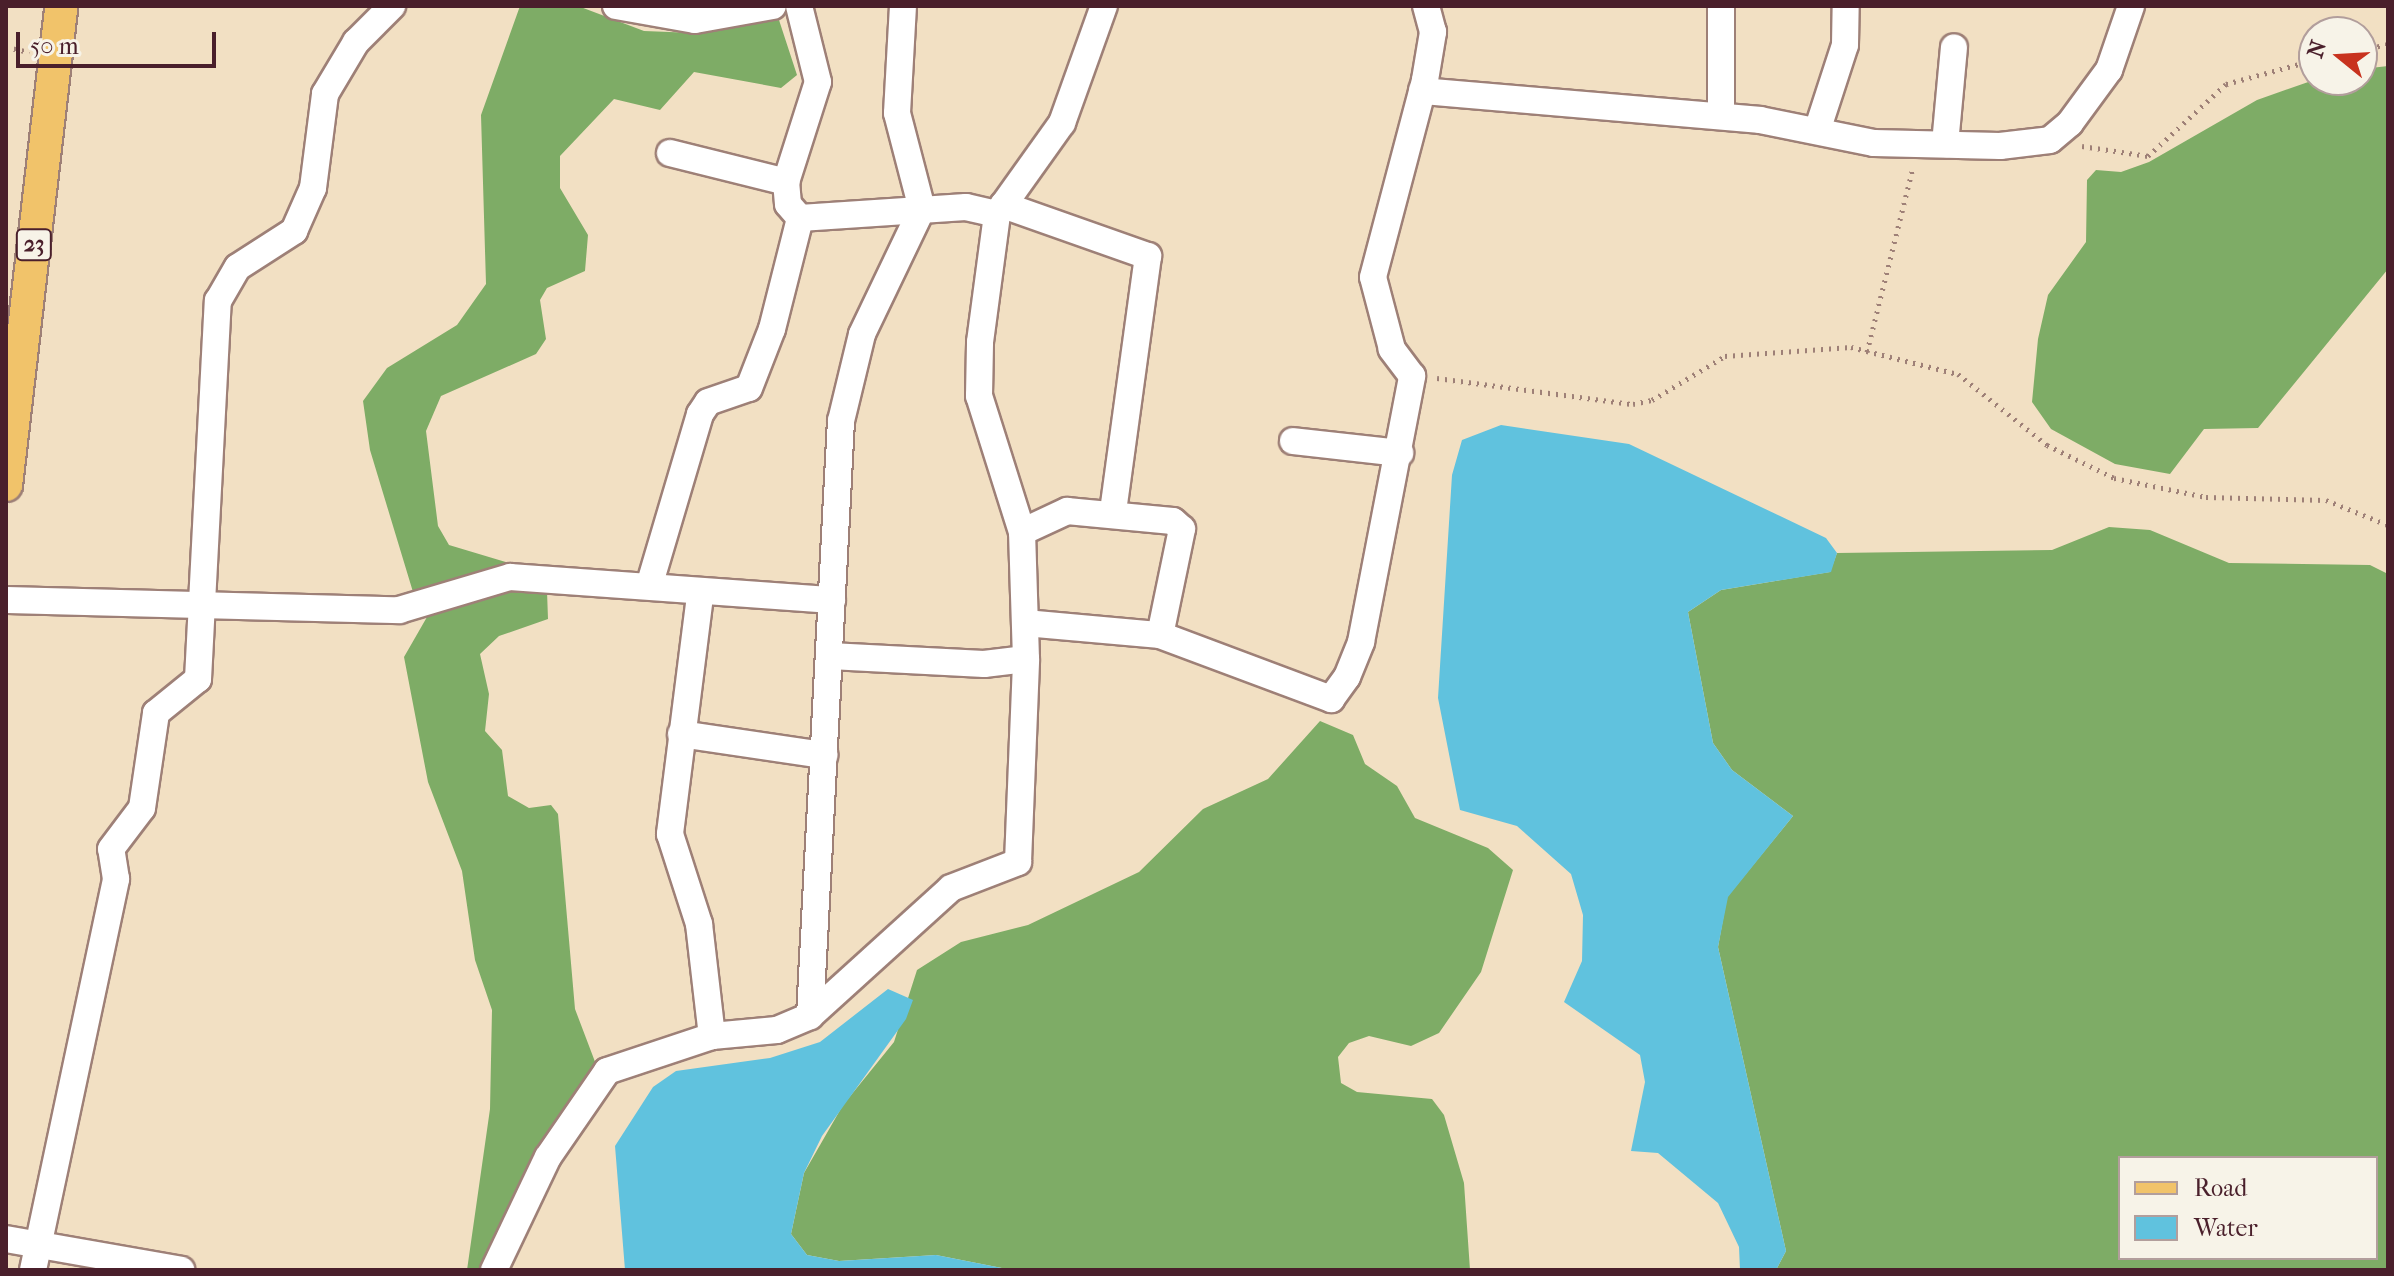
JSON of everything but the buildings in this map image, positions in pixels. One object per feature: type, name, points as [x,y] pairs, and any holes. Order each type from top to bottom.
[{"type":"main road","name":"23","points":[[6,485],[61,6]]},
{"type":"street","points":[[36,1258],[116,879],[111,849],[142,808],[156,713],[198,679],[218,301],[238,267],[294,231],[313,188],[325,94],[356,42],[392,6]]},
{"type":"street","points":[[616,6],[695,20],[773,6]]},
{"type":"street","points":[[799,6],[818,82],[786,182],[788,204],[800,218]]},
{"type":"street","points":[[810,1016],[846,388],[862,334],[922,209],[897,113],[903,6]]},
{"type":"street","points":[[494,1270],[548,1157],[607,1071],[712,1036],[777,1030],[810,1016],[951,888],[1018,862],[1026,659],[1022,532],[979,396],[1000,210],[1071,105],[1104,6]]},
{"type":"street","points":[[1025,623],[1160,635],[1331,699],[1361,642],[1400,453],[1412,376],[1392,349],[1373,277],[1422,91],[1433,32],[1426,6]]},
{"type":"street","points":[[1721,6],[1721,116]]},
{"type":"street","points":[[1817,131],[1845,45],[1846,6]]},
{"type":"street","points":[[1422,91],[1721,116],[1933,144],[2050,140],[2109,70],[2131,6]]},
{"type":"street","points":[[1933,144],[1954,47]]},
{"type":"street","points":[[670,153],[786,182]]},
{"type":"street","points":[[800,218],[922,209],[1000,210],[1148,256],[1113,512]]},
{"type":"street","points":[[650,583],[700,414],[708,402],[749,388],[758,374],[800,218]]},
{"type":"street","points":[[1293,441],[1400,453]]},
{"type":"street","points":[[1022,532],[1067,511],[1148,515],[1182,529],[1160,635]]},
{"type":"street","points":[[6,600],[202,600],[399,610],[510,577],[650,583],[700,596],[832,600]]},
{"type":"street","points":[[700,596],[670,834],[702,939],[712,1036]]},
{"type":"street","points":[[830,656],[984,664],[1026,659]]},
{"type":"street","points":[[681,734],[824,755]]},
{"type":"street","points":[[6,1239],[36,1258],[181,1270]]},
{"type":"path","points":[[2050,140],[2148,156],[2226,84],[2298,64]]},
{"type":"path","points":[[1867,352],[1933,144]]},
{"type":"path","points":[[1412,376],[1633,404],[1735,354],[1867,352],[1958,374],[2047,445],[2114,478],[2206,497],[2326,500],[2388,525]]},
{"type":"green space","points":[[520,6],[578,6],[644,31],[695,33],[779,20],[797,75],[781,88],[694,72],[660,110],[614,99],[560,156],[560,188],[588,235],[585,271],[547,288],[540,300],[546,339],[536,354],[441,396],[426,431],[438,526],[449,545],[509,563],[413,592],[370,450],[363,401],[387,368],[457,325],[486,284],[481,115]]},
{"type":"green space","points":[[2388,66],[2388,269],[2258,428],[2204,429],[2170,474],[2115,464],[2051,429],[2032,402],[2038,339],[2048,295],[2086,242],[2087,180],[2096,170],[2121,172],[2149,162],[2257,100],[2298,86],[2298,96],[2378,96],[2378,67]]},
{"type":"green space","points":[[2109,527],[2150,530],[2229,563],[2370,565],[2388,574],[2388,1270],[1776,1270],[1786,1251],[1718,947],[1727,897],[1793,816],[1732,770],[1713,743],[1688,612],[1721,590],[1830,572],[1837,553],[2052,550]]},
{"type":"green space","points":[[510,591],[547,591],[548,619],[499,636],[480,654],[489,694],[485,731],[502,750],[508,796],[529,808],[551,805],[558,814],[575,1009],[597,1067],[541,1148],[487,1258],[478,1270],[467,1270],[490,1109],[492,1010],[475,960],[462,871],[428,782],[404,657],[427,617]]},
{"type":"green space","points":[[1320,721],[1353,735],[1365,764],[1397,786],[1415,818],[1488,848],[1513,870],[1481,972],[1439,1033],[1411,1046],[1369,1036],[1349,1043],[1338,1057],[1341,1083],[1357,1092],[1432,1099],[1444,1115],[1464,1183],[1470,1270],[1012,1270],[936,1255],[839,1261],[807,1255],[791,1234],[804,1173],[843,1105],[894,1042],[917,970],[961,942],[1028,925],[1139,872],[1203,809],[1268,779]]},
{"type":"water","points":[[1501,425],[1629,444],[1826,538],[1837,553],[1831,572],[1721,590],[1688,612],[1713,743],[1732,770],[1793,816],[1728,897],[1718,947],[1786,1251],[1776,1270],[1740,1270],[1739,1247],[1718,1203],[1658,1153],[1631,1151],[1645,1082],[1640,1055],[1564,1002],[1582,961],[1583,915],[1571,874],[1517,826],[1460,810],[1438,698],[1452,475],[1462,440]]},
{"type":"water","points":[[888,989],[913,1000],[906,1019],[822,1136],[804,1173],[791,1234],[807,1255],[839,1261],[936,1255],[1012,1270],[625,1270],[615,1146],[653,1087],[676,1071],[770,1058],[820,1042]]}]
